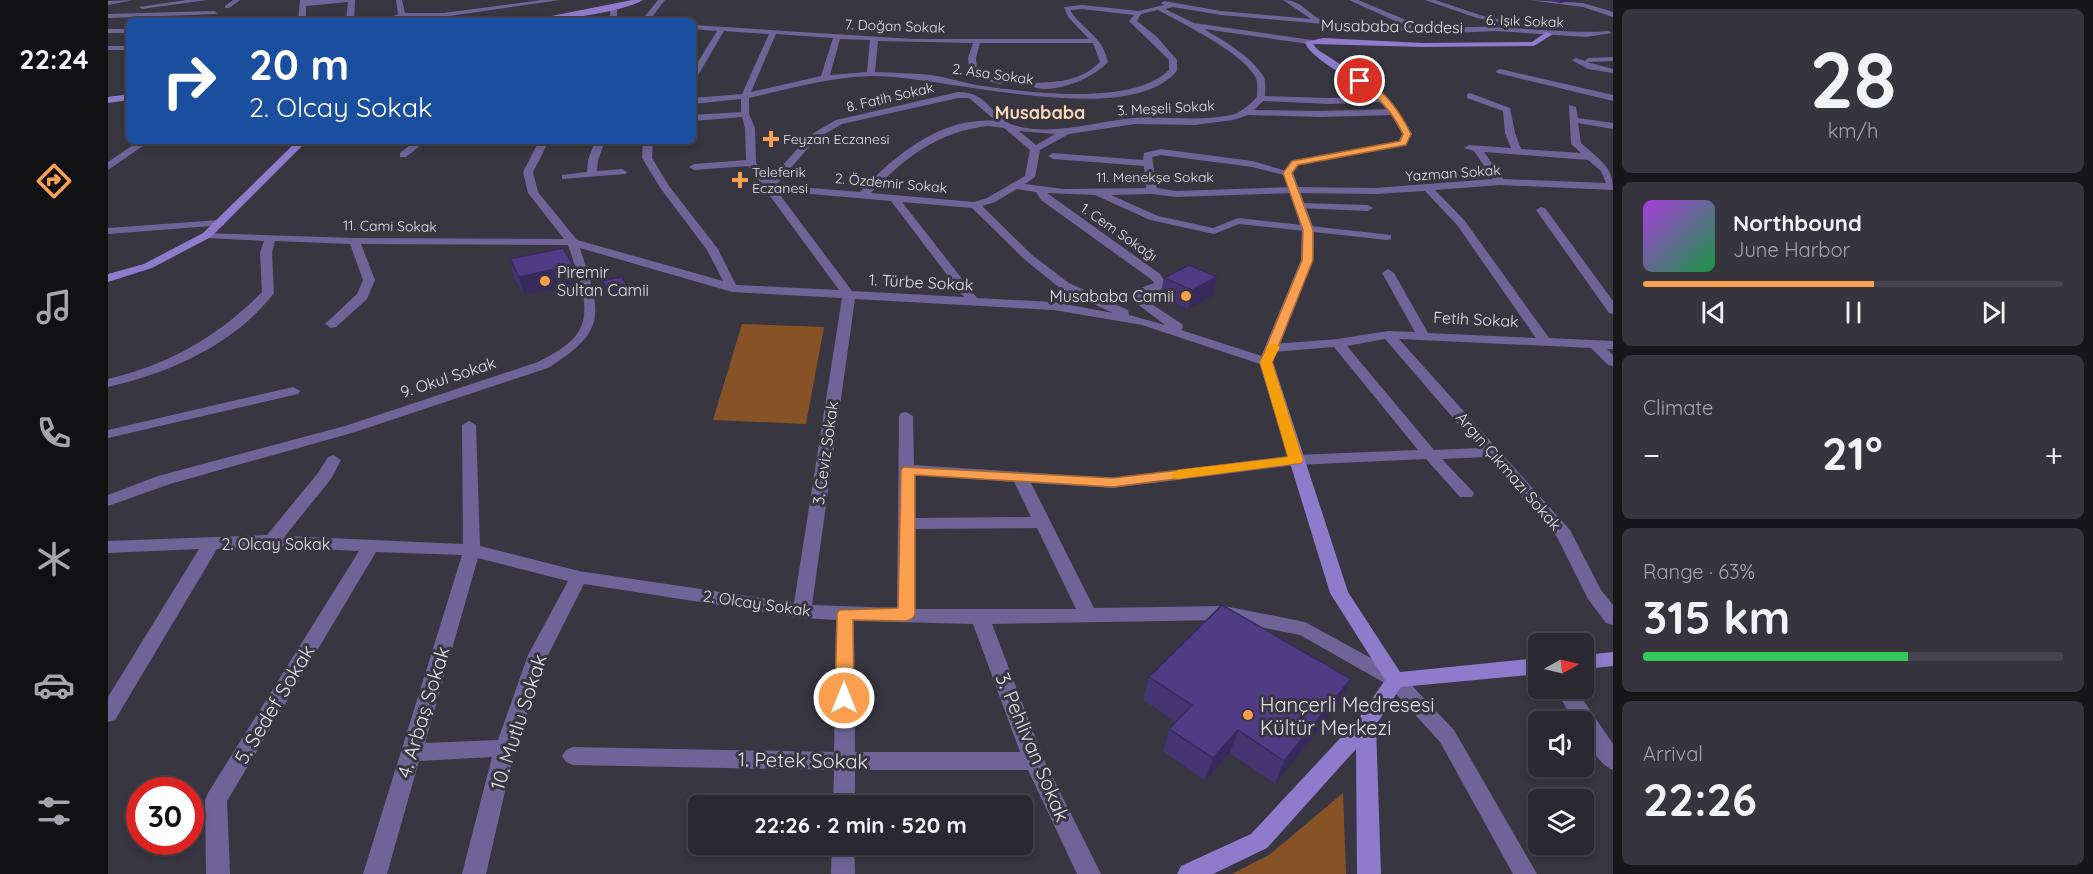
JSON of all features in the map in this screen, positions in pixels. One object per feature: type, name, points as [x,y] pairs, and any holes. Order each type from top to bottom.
[{"type":"main road","points":[[545,18],[640,0]]},
{"type":"main road","name":"Musababa Caddesi","points":[[1288,173],[1295,163],[1403,143],[1407,134],[1385,99],[1374,89],[1315,52],[1309,42],[1323,40],[1423,45],[1534,44],[1549,34]]},
{"type":"main road","points":[[108,100],[126,98]]},
{"type":"main road","points":[[108,278],[148,266],[207,235],[299,144]]},
{"type":"main road","points":[[1288,173],[1296,190],[1308,230],[1307,260],[1266,362],[1339,593],[1395,680]]},
{"type":"main road","points":[[1594,661],[1613,659]]},
{"type":"main road","points":[[1395,680],[1528,667]]},
{"type":"main road","points":[[1189,874],[1259,841],[1366,723],[1395,680]]},
{"type":"main road","points":[[1366,723],[1369,874]]},
{"type":"street","points":[[108,3],[130,0]]},
{"type":"street","points":[[108,14],[180,1],[204,0]]},
{"type":"street","points":[[226,7],[237,0]]},
{"type":"street","points":[[302,18],[303,2],[350,0],[350,18]]},
{"type":"street","points":[[399,0],[402,15]]},
{"type":"street","points":[[394,18],[402,15],[460,14],[557,0]]},
{"type":"street","points":[[647,18],[662,0]]},
{"type":"street","points":[[1286,0],[1304,9],[1319,22]]},
{"type":"street","points":[[1352,0],[1398,18],[1408,24],[1407,30]]},
{"type":"street","points":[[1428,0],[1479,17],[1521,24],[1549,34]]},
{"type":"street","points":[[1531,0],[1581,4],[1604,10],[1613,15]]},
{"type":"street","points":[[1581,4],[1601,1]]},
{"type":"street","points":[[1027,93],[1083,79],[1098,70],[1104,62],[1103,51],[1097,41],[1066,8],[1082,7],[1139,13],[1157,4],[1231,47],[1249,63],[1262,79],[1261,98],[1385,99]]},
{"type":"street","name":"6. Işık Sokak","points":[[1157,4],[1221,13],[1437,32],[1495,29],[1549,34],[1611,33]]},
{"type":"street","points":[[108,14],[215,13],[206,18]]},
{"type":"street","name":"2. Asa Sokak","points":[[696,101],[745,96],[825,78],[871,74],[932,78],[975,87],[1027,93],[1092,97],[1115,94],[1164,80],[1173,71],[1173,60],[1154,39],[1132,21],[1139,13]]},
{"type":"street","points":[[1192,25],[1309,42]]},
{"type":"street","name":"7. Doğan Sokak","points":[[696,27],[874,39],[976,42],[1097,41]]},
{"type":"street","points":[[696,72],[722,29]]},
{"type":"street","points":[[108,31],[126,31]]},
{"type":"street","points":[[773,33],[745,96],[745,114],[750,128],[752,163],[849,295]]},
{"type":"street","points":[[825,78],[837,37]]},
{"type":"street","points":[[871,74],[874,39]]},
{"type":"street","points":[[976,42],[972,58],[973,71],[979,76],[998,82],[1021,85],[1067,84]]},
{"type":"street","points":[[110,49],[126,48]]},
{"type":"street","points":[[1613,59],[1576,60],[1591,67],[1613,70]]},
{"type":"street","points":[[1500,71],[1613,98]]},
{"type":"street","name":"8. Fatih Sokak","points":[[768,187],[813,137],[839,122],[914,104],[971,95],[1006,125]]},
{"type":"street","points":[[1470,96],[1507,110],[1510,133],[1517,152]]},
{"type":"street","name":"3. Meşeli Sokak","points":[[1066,132],[1135,121],[1204,121],[1233,117],[1247,111],[1261,98]]},
{"type":"street","points":[[1572,107],[1576,144],[1605,170],[1613,187]]},
{"type":"street","points":[[1247,111],[1310,114],[1394,112]]},
{"type":"street","points":[[696,118],[745,114]]},
{"type":"street","points":[[1573,120],[1613,126]]},
{"type":"street","points":[[864,195],[886,170],[908,152],[940,134],[970,125],[989,123],[1066,132]]},
{"type":"street","points":[[1006,125],[1035,149]]},
{"type":"street","points":[[1035,149],[1066,132]]},
{"type":"street","points":[[108,167],[113,160],[140,144]]},
{"type":"street","points":[[403,155],[417,144]]},
{"type":"street","name":"9. Okul Sokak","points":[[108,501],[164,480],[350,429],[543,365],[568,350],[585,332],[590,309],[587,288],[573,242],[533,193],[528,172],[542,144]]},
{"type":"street","points":[[592,175],[593,160],[599,144]]},
{"type":"street","points":[[648,144],[647,158],[665,187],[712,249],[732,288]]},
{"type":"street","points":[[1500,182],[1473,148],[1591,157]]},
{"type":"street","points":[[1035,149],[1030,177],[991,200],[975,205],[1028,257],[1065,286],[1144,322]]},
{"type":"street","points":[[1152,191],[1148,155],[1161,152],[1252,164],[1288,173]]},
{"type":"street","points":[[1053,156],[1148,163]]},
{"type":"street","points":[[694,167],[752,163]]},
{"type":"street","points":[[566,177],[622,172]]},
{"type":"street","name":"Yazman Sokak","points":[[1296,190],[1376,191],[1500,182],[1613,187]]},
{"type":"street","name":"11. Menekşe Sokak","points":[[1015,186],[1063,192],[1152,191],[1176,194],[1296,190]]},
{"type":"street","name":"2. Özdemir Sokak","points":[[768,187],[975,205]]},
{"type":"street","points":[[1427,188],[1461,224],[1544,340]]},
{"type":"street","name":"1. Cem Sokağı","points":[[1040,189],[1045,198],[1156,277],[1161,284],[1154,289],[1139,293],[1138,300],[1192,338]]},
{"type":"street","points":[[1096,192],[1154,218],[1194,228],[1214,231],[1238,221],[1387,237]]},
{"type":"street","points":[[894,198],[974,302]]},
{"type":"street","points":[[1301,206],[1368,208]]},
{"type":"street","points":[[1541,210],[1613,310]]},
{"type":"street","points":[[108,231],[220,223]]},
{"type":"street","name":"11. Cami Sokak","points":[[207,235],[354,241],[573,242]]},
{"type":"street","points":[[108,383],[135,378],[181,358],[252,311],[268,293],[266,253],[270,238]]},
{"type":"street","points":[[331,324],[363,296],[369,280],[354,241]]},
{"type":"street","name":"1. Türbe Sokak","points":[[573,242],[732,288],[1054,306],[1144,322],[1266,362]]},
{"type":"street","points":[[1388,273],[1423,335]]},
{"type":"street","name":"3. Ceviz Sokak","points":[[802,610],[849,295]]},
{"type":"street","name":"Fetih Sokak","points":[[1273,348],[1338,343],[1388,335],[1544,340],[1613,345]]},
{"type":"street","name":"Argın Çıkmazı Sokak","points":[[1388,335],[1564,534],[1594,594],[1613,618]]},
{"type":"street","points":[[1338,343],[1430,455],[1466,493]]},
{"type":"street","points":[[1594,344],[1613,362]]},
{"type":"street","points":[[108,434],[293,391]]},
{"type":"street","points":[[906,416],[908,470],[906,615]]},
{"type":"street","name":"4. Arbaş Sokak","points":[[375,874],[472,550],[469,425]]},
{"type":"street","points":[[908,470],[1113,483],[1296,460],[1492,452]]},
{"type":"street","points":[[272,541],[325,475],[333,460]]},
{"type":"street","points":[[1020,477],[1088,615]]},
{"type":"street","points":[[907,524],[1042,522]]},
{"type":"street","name":"2. Olcay Sokak","points":[[108,547],[272,541],[472,550],[579,577],[802,610],[845,614],[980,617],[1224,613],[1305,629],[1395,680],[1447,736],[1525,874]]},
{"type":"street","points":[[108,714],[212,543]]},
{"type":"street","name":"5. Sedef Sokak","points":[[218,874],[216,800],[371,545]]},
{"type":"street","name":"10. Mutlu Sokak","points":[[474,874],[505,748],[537,655],[579,577]]},
{"type":"street","points":[[844,795],[845,614]]},
{"type":"street","name":"3. Pehlivan Sokak","points":[[980,617],[1034,761],[1089,874]]},
{"type":"street","points":[[1571,699],[1613,761]]},
{"type":"street","points":[[411,753],[505,748]]},
{"type":"street","name":"1. Petek Sokak","points":[[573,756],[844,761],[1034,761]]},
{"type":"street","points":[[843,855],[843,874]]},
{"type":"shaded area","points":[[742,324],[824,327],[806,424],[713,420]]},
{"type":"shaded area","points":[[1343,793],[1346,874],[1232,874],[1269,855]]},
{"type":"building","points":[[563,248],[573,265],[519,277],[510,259]]},
{"type":"building","points":[[1189,265],[1217,277],[1192,290],[1164,278]]},
{"type":"building","points":[[622,277],[627,285],[607,289],[602,281]]},
{"type":"building","name":"Hançerli Medresesi Kültür Merkezi","points":[[1222,605],[1351,679],[1284,761],[1238,730],[1213,758],[1169,729],[1192,705],[1149,677]]},
{"type":"slow traffic","points":[[1178,475],[1296,460],[1266,362],[1274,347]]},
{"type":"place","name":"Feyzan Eczanesi","points":[[771,139]]},
{"type":"place","name":"Teleferik Eczanesi","points":[[740,180]]},
{"type":"place","name":"Piremir Sultan Camii","points":[[545,281]]},
{"type":"place","name":"Musababa Camii","points":[[1186,296]]},
{"type":"place","name":"Hançerli Medresesi Kültür Merkezi","points":[[1248,715]]},
{"type":"district","name":"Musababa","points":[[1040,112]]},
{"type":"route","points":[[844,698],[845,614],[906,615],[908,470],[1113,483],[1296,460],[1266,362],[1307,260],[1308,230],[1296,190],[1288,173],[1295,163],[1403,143],[1407,134],[1402,122],[1385,99],[1360,81]]}]
